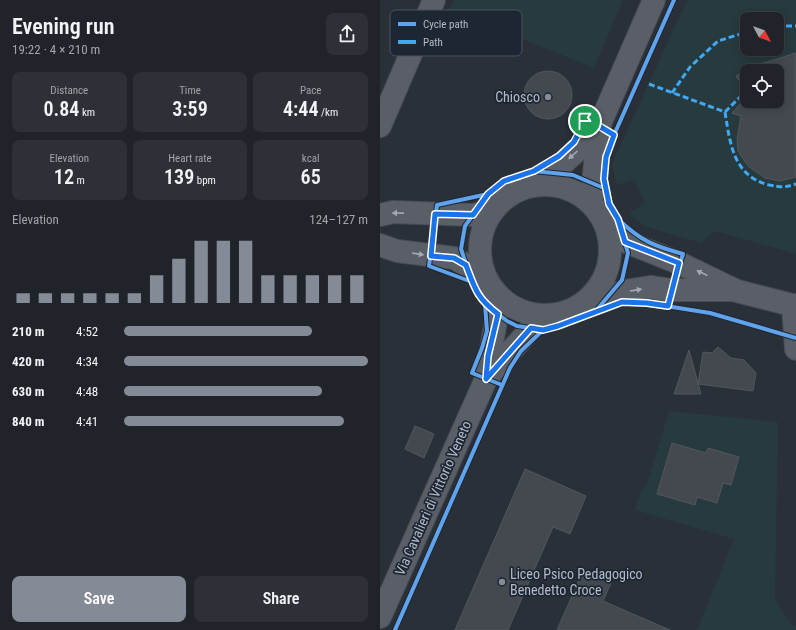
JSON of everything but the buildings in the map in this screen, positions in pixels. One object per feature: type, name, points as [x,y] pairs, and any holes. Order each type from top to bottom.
[{"type":"street","points":[[430,10],[434,0]]},
{"type":"street","points":[[540,185],[582,146],[599,126],[654,0]]},
{"type":"street","points":[[380,126],[410,56]]},
{"type":"street","points":[[590,203],[599,126]]},
{"type":"street","points":[[380,245],[404,252],[454,258],[466,265],[493,290],[512,307],[527,313],[543,315],[558,314],[572,310],[584,302],[597,289],[606,272],[610,254],[609,236],[602,218],[590,203],[576,192],[558,186],[540,185],[522,189],[505,198],[492,211],[483,228],[480,246],[481,265],[493,290]]},
{"type":"street","points":[[380,215],[393,212],[473,215],[492,211]]},
{"type":"street","points":[[609,236],[679,263],[737,290],[795,306],[796,349]]},
{"type":"street","points":[[584,302],[625,291],[650,288],[671,290],[737,290]]},
{"type":"street","name":"Via Cavalieri di Vittorio Veneto","points":[[486,379],[488,356],[497,323],[493,290]]},
{"type":"street","name":"Via Cavalieri di Vittorio Veneto","points":[[380,617],[486,379],[543,315]]},
{"type":"green space","points":[[454,0],[623,0],[594,68],[522,39],[522,10],[449,10]]},
{"type":"green space","points":[[687,0],[796,0],[796,254],[715,231],[701,243],[644,226],[629,213],[645,203],[634,180],[617,185],[612,164]]},
{"type":"green space","points":[[669,411],[778,422],[775,600],[792,625],[796,626],[796,630],[697,630],[734,539],[635,510],[641,490],[646,487]]},
{"type":"marked path","points":[[784,26],[796,26]]},
{"type":"marked path","points":[[672,93],[690,67],[718,41],[740,34]]},
{"type":"marked path","points":[[649,84],[725,112],[740,97]]},
{"type":"marked path","points":[[725,112],[735,157],[748,174],[757,181],[769,185],[782,187],[796,184]]},
{"type":"cycle path","points":[[594,313],[622,280],[628,253],[618,219],[609,204],[604,179],[607,157],[614,135],[674,0]]},
{"type":"cycle path","points":[[534,171],[559,156],[574,141],[585,121],[599,126],[614,135]]},
{"type":"cycle path","points":[[472,282],[429,266],[437,205],[488,194],[503,181],[534,171],[573,175],[606,189]]},
{"type":"cycle path","points":[[488,194],[465,226],[461,249],[475,290],[485,304],[487,331],[472,373],[502,385]]},
{"type":"cycle path","points":[[619,220],[634,233],[648,242],[683,254],[671,290],[668,307]]},
{"type":"cycle path","points":[[485,304],[507,321],[517,326],[543,330],[558,326],[622,302],[647,303],[710,313],[796,338]]},
{"type":"cycle path","points":[[395,630],[510,368],[521,351],[543,330]]},
{"type":"place","name":"Chiosco","points":[[548,97]]},
{"type":"place","name":"Liceo Psico Pedagogico Benedetto Croce","points":[[502,582]]},
{"type":"route","points":[[585,121],[599,126],[614,135],[606,157],[604,179],[609,204],[618,219],[625,242],[679,263],[668,306],[622,302],[558,326],[543,330],[531,328],[486,379],[488,356],[498,314],[485,304],[475,290],[466,265],[454,258],[431,256],[435,214],[457,216],[473,215],[488,194],[504,181],[534,171],[559,156],[574,142],[585,121]]}]
